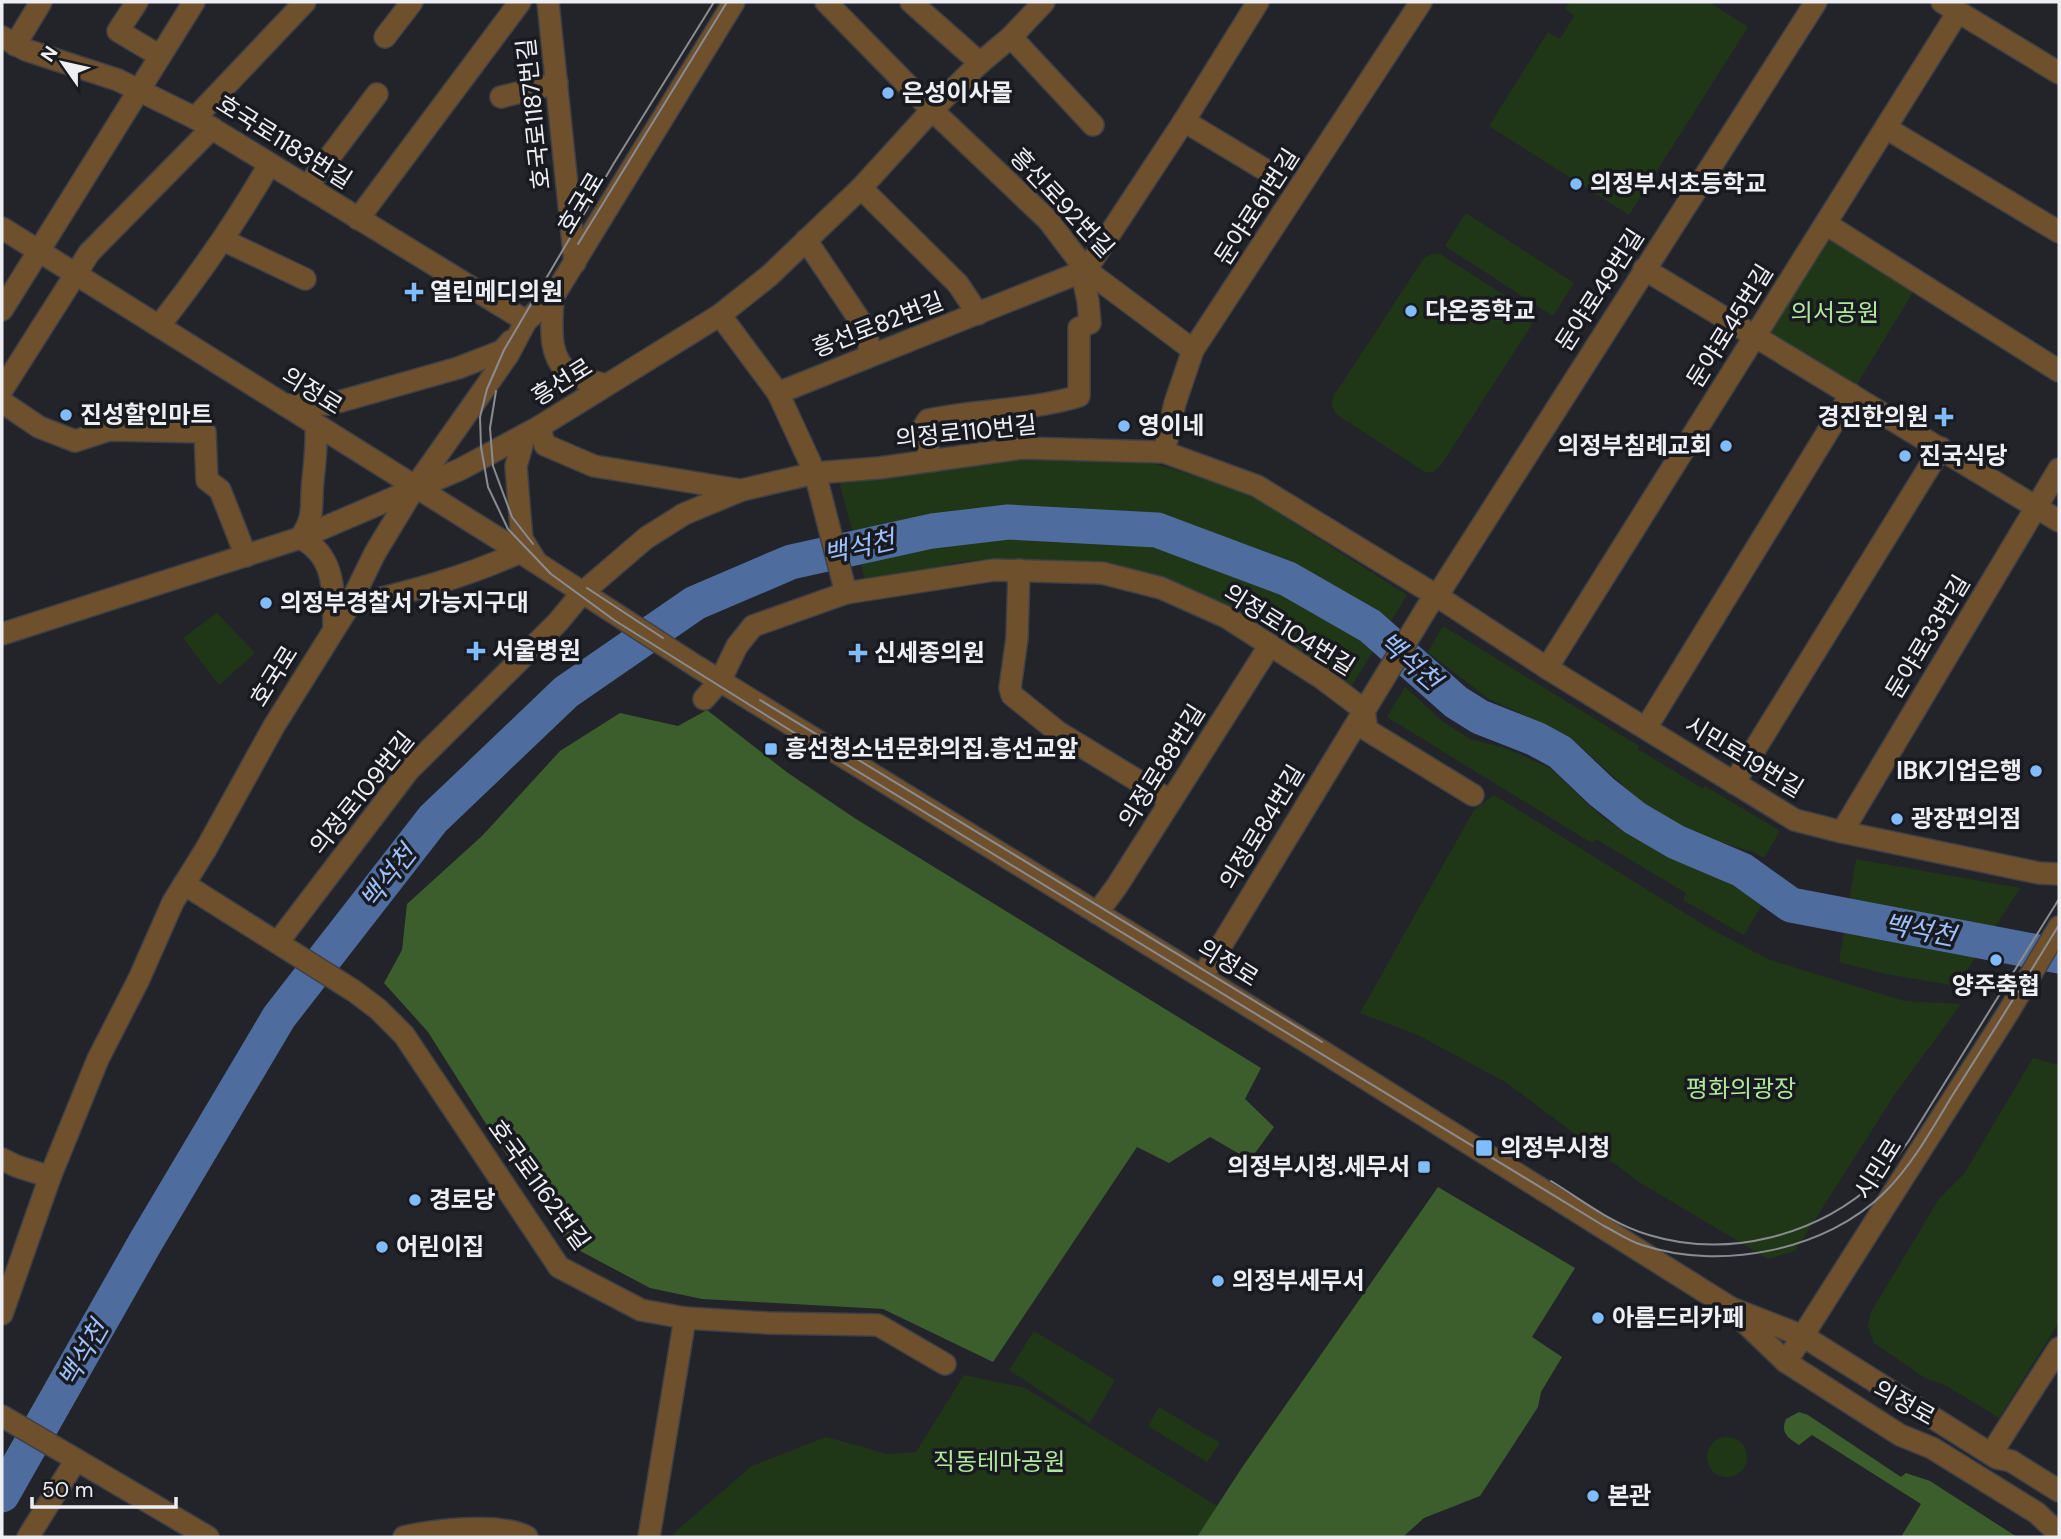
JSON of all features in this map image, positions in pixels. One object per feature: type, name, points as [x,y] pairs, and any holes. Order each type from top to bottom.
[{"type":"street","points":[[8,41],[41,2]]},
{"type":"street","points":[[136,2],[118,31],[160,56]]},
{"type":"street","points":[[3,305],[194,2]]},
{"type":"street","points":[[2,390],[96,244],[305,2]]},
{"type":"street","points":[[385,37],[412,2]]},
{"type":"street","points":[[358,219],[520,2]]},
{"type":"street","name":"호국로1187번길","points":[[548,2],[575,263]]},
{"type":"street","name":"호국로","points":[[2,1314],[50,1177],[98,1059],[139,979],[173,902],[415,487],[508,355],[522,328],[553,297],[734,2]]},
{"type":"street","name":"흥선로92번길","points":[[825,2],[932,110],[1048,220],[1084,272],[1194,350]]},
{"type":"street","points":[[911,2],[980,63]]},
{"type":"street","name":"흥선로","points":[[2,634],[300,538],[461,469],[532,431],[720,315],[769,276],[861,188],[932,110],[1011,37],[1044,2]]},
{"type":"street","points":[[931,461],[923,428],[928,420],[962,413],[1057,403],[1079,396],[1079,328],[1090,323],[1084,272],[1184,121],[1258,2]]},
{"type":"street","name":"둔야로61번길","points":[[1164,452],[1175,403],[1194,350],[1421,2]]},
{"type":"street","name":"둔야로49번길","points":[[1366,708],[1816,2]]},
{"type":"street","points":[[1950,7],[2059,74]]},
{"type":"street","name":"둔야로45번길","points":[[1547,668],[1886,128],[1950,7]]},
{"type":"street","points":[[1011,37],[1093,125]]},
{"type":"street","name":"호국로1183번길","points":[[8,41],[139,90],[203,123],[358,219],[522,328]]},
{"type":"street","points":[[501,97],[557,83]]},
{"type":"street","points":[[307,187],[377,94]]},
{"type":"street","points":[[1184,121],[1272,174]]},
{"type":"street","points":[[1886,128],[2059,232]]},
{"type":"street","points":[[159,326],[223,240],[269,165]]},
{"type":"street","points":[[861,188],[958,284],[978,314]]},
{"type":"street","points":[[1826,225],[2059,371]]},
{"type":"street","name":"의정로","points":[[2,228],[520,552],[720,681],[1202,977],[1731,1308],[1803,1336],[1997,1458],[2011,1461],[2059,1491]]},
{"type":"street","points":[[223,240],[305,279]]},
{"type":"street","points":[[806,240],[849,308],[865,328],[871,355]]},
{"type":"street","points":[[1644,269],[2059,521]]},
{"type":"street","name":"흥선로82번길","points":[[778,393],[1084,272]]},
{"type":"street","points":[[553,297],[551,337],[560,361],[571,374],[606,385]]},
{"type":"street","points":[[720,315],[778,393],[815,474],[846,593]]},
{"type":"street","points":[[285,405],[331,404],[458,368],[502,351],[522,328]]},
{"type":"street","points":[[1646,728],[1851,394]]},
{"type":"street","points":[[2,402],[39,427],[75,441],[109,430],[205,432],[206,480],[220,491],[246,556]]},
{"type":"street","points":[[316,425],[314,506],[309,526],[300,538],[314,545],[333,583],[334,630]]},
{"type":"street","points":[[538,565],[522,539],[516,466],[532,431],[545,445],[594,466],[742,490]]},
{"type":"street","name":"의정로110번길","points":[[588,597],[646,538],[684,514],[742,490],[815,474],[1022,448],[1164,452],[1257,486],[1432,601]]},
{"type":"street","points":[[1734,783],[1941,448]]},
{"type":"street","name":"둔야로33번길","points":[[1842,832],[2059,470]]},
{"type":"street","points":[[348,606],[437,585],[481,570],[520,552]]},
{"type":"street","name":"의정로104번길","points":[[704,699],[720,681],[737,646],[753,626],[846,593],[994,570],[1019,570],[1102,572],[1161,588],[1226,617],[1366,708]]},
{"type":"street","points":[[1019,570],[1017,638],[1010,688],[1012,695],[1058,732],[1171,801]]},
{"type":"street","name":"의정로109번길","points":[[278,942],[409,770],[558,622],[588,597]]},
{"type":"street","name":"시민로19번길","points":[[1432,601],[1795,820],[2039,873],[2059,874]]},
{"type":"street","name":"의정로88번길","points":[[1097,913],[1117,886],[1270,645]]},
{"type":"street","points":[[1366,708],[1367,730],[1474,795]]},
{"type":"street","name":"의정로84번길","points":[[1202,977],[1366,708]]},
{"type":"street","points":[[184,884],[278,942]]},
{"type":"street","name":"시민로","points":[[1786,1363],[2059,927]]},
{"type":"street","name":"호국로1162번길","points":[[278,942],[354,991],[378,1009],[404,1035],[559,1267],[640,1310],[685,1318],[878,1325],[945,1364]]},
{"type":"street","points":[[2,1159],[50,1177]]},
{"type":"street","name":"의정로","points":[[1731,1308],[1786,1363],[1900,1435],[1932,1448],[2026,1506],[2059,1534]]},
{"type":"street","points":[[649,1537],[685,1318]]},
{"type":"street","points":[[1991,1454],[2059,1348]]},
{"type":"street","points":[[2,1416],[208,1537]]},
{"type":"street","points":[[28,1537],[76,1460]]},
{"type":"street","points":[[404,1537],[424,1532],[493,1529],[527,1537]]},
{"type":"green space","points":[[1570,2],[1709,2],[1748,27],[1629,215],[1489,126],[1548,32],[1560,39],[1574,16],[1565,9]]},
{"type":"green space","points":[[1466,213],[1574,283],[1553,316],[1445,246]]},
{"type":"green space","name":"의서공원","points":[[1826,224],[1918,284],[1851,394],[1754,335]]},
{"type":"green space","points":[[1440,254],[1527,310],[1533,318],[1531,326],[1441,465],[1434,472],[1425,472],[1336,414],[1332,406],[1333,397],[1424,258]]},
{"type":"green space","points":[[1017,457],[1156,464],[1247,493],[1407,595],[1351,687],[1187,590],[1115,566],[1045,559],[965,561],[866,583],[838,477]]},
{"type":"green space","points":[[217,613],[255,653],[219,685],[183,638]]},
{"type":"green space","points":[[1443,626],[1639,746],[1638,749],[1703,789],[1705,786],[1780,831],[1764,858],[1753,852],[1686,832],[1649,809],[1569,736],[1489,699],[1428,652]]},
{"type":"green space","points":[[1405,687],[1442,721],[1470,739],[1505,748],[1550,768],[1602,817],[1665,856],[1702,868],[1763,903],[1744,935],[1683,900],[1686,893],[1596,839],[1592,843],[1387,717]]},
{"type":"green space","points":[[707,710],[788,773],[856,819],[1261,1068],[1245,1099],[1274,1127],[1250,1160],[1210,1137],[1169,1163],[1137,1147],[993,1362],[883,1309],[702,1299],[650,1288],[569,1245],[495,1138],[428,1032],[384,983],[402,950],[407,904],[482,836],[560,751],[620,713],[678,726]]},
{"type":"green space","name":"평화의광장","points":[[1494,795],[1709,928],[1770,960],[1904,1001],[1961,1004],[1895,1094],[1795,1251],[1768,1259],[1639,1182],[1507,1083],[1420,1036],[1360,1013],[1474,810]]},
{"type":"green space","points":[[1856,859],[2020,888],[1957,986],[1886,974],[1839,962]]},
{"type":"green space","points":[[2033,1058],[2059,1065],[2059,1322],[1999,1418],[1945,1385],[1925,1378],[1874,1343],[1868,1326],[1871,1312],[1939,1199],[1964,1174]]},
{"type":"green space","points":[[1438,1187],[1575,1268],[1532,1337],[1562,1357],[1541,1392],[1538,1407],[1480,1496],[1424,1518],[1403,1537],[1197,1537],[1241,1469]]},
{"type":"green space","points":[[1034,1331],[1115,1380],[1090,1423],[1009,1370]]},
{"type":"green space","name":"직동테마공원","points":[[964,1375],[1025,1388],[1248,1525],[1263,1537],[673,1537],[674,1533],[752,1466],[826,1437],[887,1454],[916,1452]]},
{"type":"green space","points":[[1159,1407],[1220,1443],[1207,1462],[1148,1426]]},
{"type":"green space","points":[[1799,1412],[1808,1415],[1901,1477],[1906,1473],[1930,1481],[2017,1537],[1901,1537],[1921,1504],[1812,1435],[1799,1445],[1791,1440],[1786,1435],[1784,1424],[1786,1419]]},
{"type":"green space","points":[[1727,1437],[1741,1443],[1747,1457],[1741,1471],[1727,1477],[1713,1471],[1707,1457],[1713,1443]]},
{"type":"waterway","name":"백석천","points":[[2,1495],[145,1243],[279,1017],[433,819],[566,692],[695,603],[791,562],[932,531],[1008,522],[1157,530],[1288,579],[1370,626],[1456,702],[1480,717],[1536,739],[1560,752],[1602,792],[1635,818],[1676,842],[1742,870],[1791,905],[2059,956]]},
{"type":"tram line","points":[[714,2],[614,163],[504,350],[487,389],[480,417],[481,447],[488,487],[508,529],[551,574],[614,620],[1604,1226],[1637,1243],[1672,1253],[1738,1255],[1803,1242],[1833,1229],[1861,1212],[1885,1192],[1921,1146],[2059,925]]},
{"type":"tram line","points":[[578,244],[727,2]]},
{"type":"tram line","points":[[496,391],[490,428],[493,466],[512,517],[533,544]]},
{"type":"tram line","points":[[587,588],[663,638]]},
{"type":"tram line","points":[[760,700],[1322,1042]]},
{"type":"tram line","points":[[1551,1181],[1623,1225],[1679,1242],[1740,1243],[1770,1238],[1828,1216],[1878,1180],[1908,1142],[2059,899]]},
{"type":"place","name":"은성이사몰","points":[[888,93]]},
{"type":"place","name":"의정부서초등학교","points":[[1576,184]]},
{"type":"place","name":"열린메디의원","points":[[414,292]]},
{"type":"place","name":"다온중학교","points":[[1411,311]]},
{"type":"place","name":"진성할인마트","points":[[66,415]]},
{"type":"place","name":"경진한의원","points":[[1944,417]]},
{"type":"place","name":"영이네","points":[[1124,426]]},
{"type":"place","name":"의정부침례교회","points":[[1726,446]]},
{"type":"place","name":"진국식당","points":[[1905,456]]},
{"type":"place","name":"의정부경찰서 가능지구대","points":[[266,603]]},
{"type":"place","name":"서울병원","points":[[476,651]]},
{"type":"place","name":"신세종의원","points":[[858,653]]},
{"type":"place","name":"흥선청소년문화의집.흥선교앞","points":[[771,749]]},
{"type":"place","name":"IBK기업은행","points":[[2036,771]]},
{"type":"place","name":"광장편의점","points":[[1897,819]]},
{"type":"place","name":"양주축협","points":[[1996,960]]},
{"type":"place","name":"의정부시청","points":[[1484,1148]]},
{"type":"place","name":"의정부시청.세무서","points":[[1424,1167]]},
{"type":"place","name":"경로당","points":[[415,1200]]},
{"type":"place","name":"어린이집","points":[[382,1247]]},
{"type":"place","name":"의정부세무서","points":[[1218,1281]]},
{"type":"place","name":"아름드리카페","points":[[1598,1318]]},
{"type":"place","name":"본관","points":[[1593,1496]]}]
